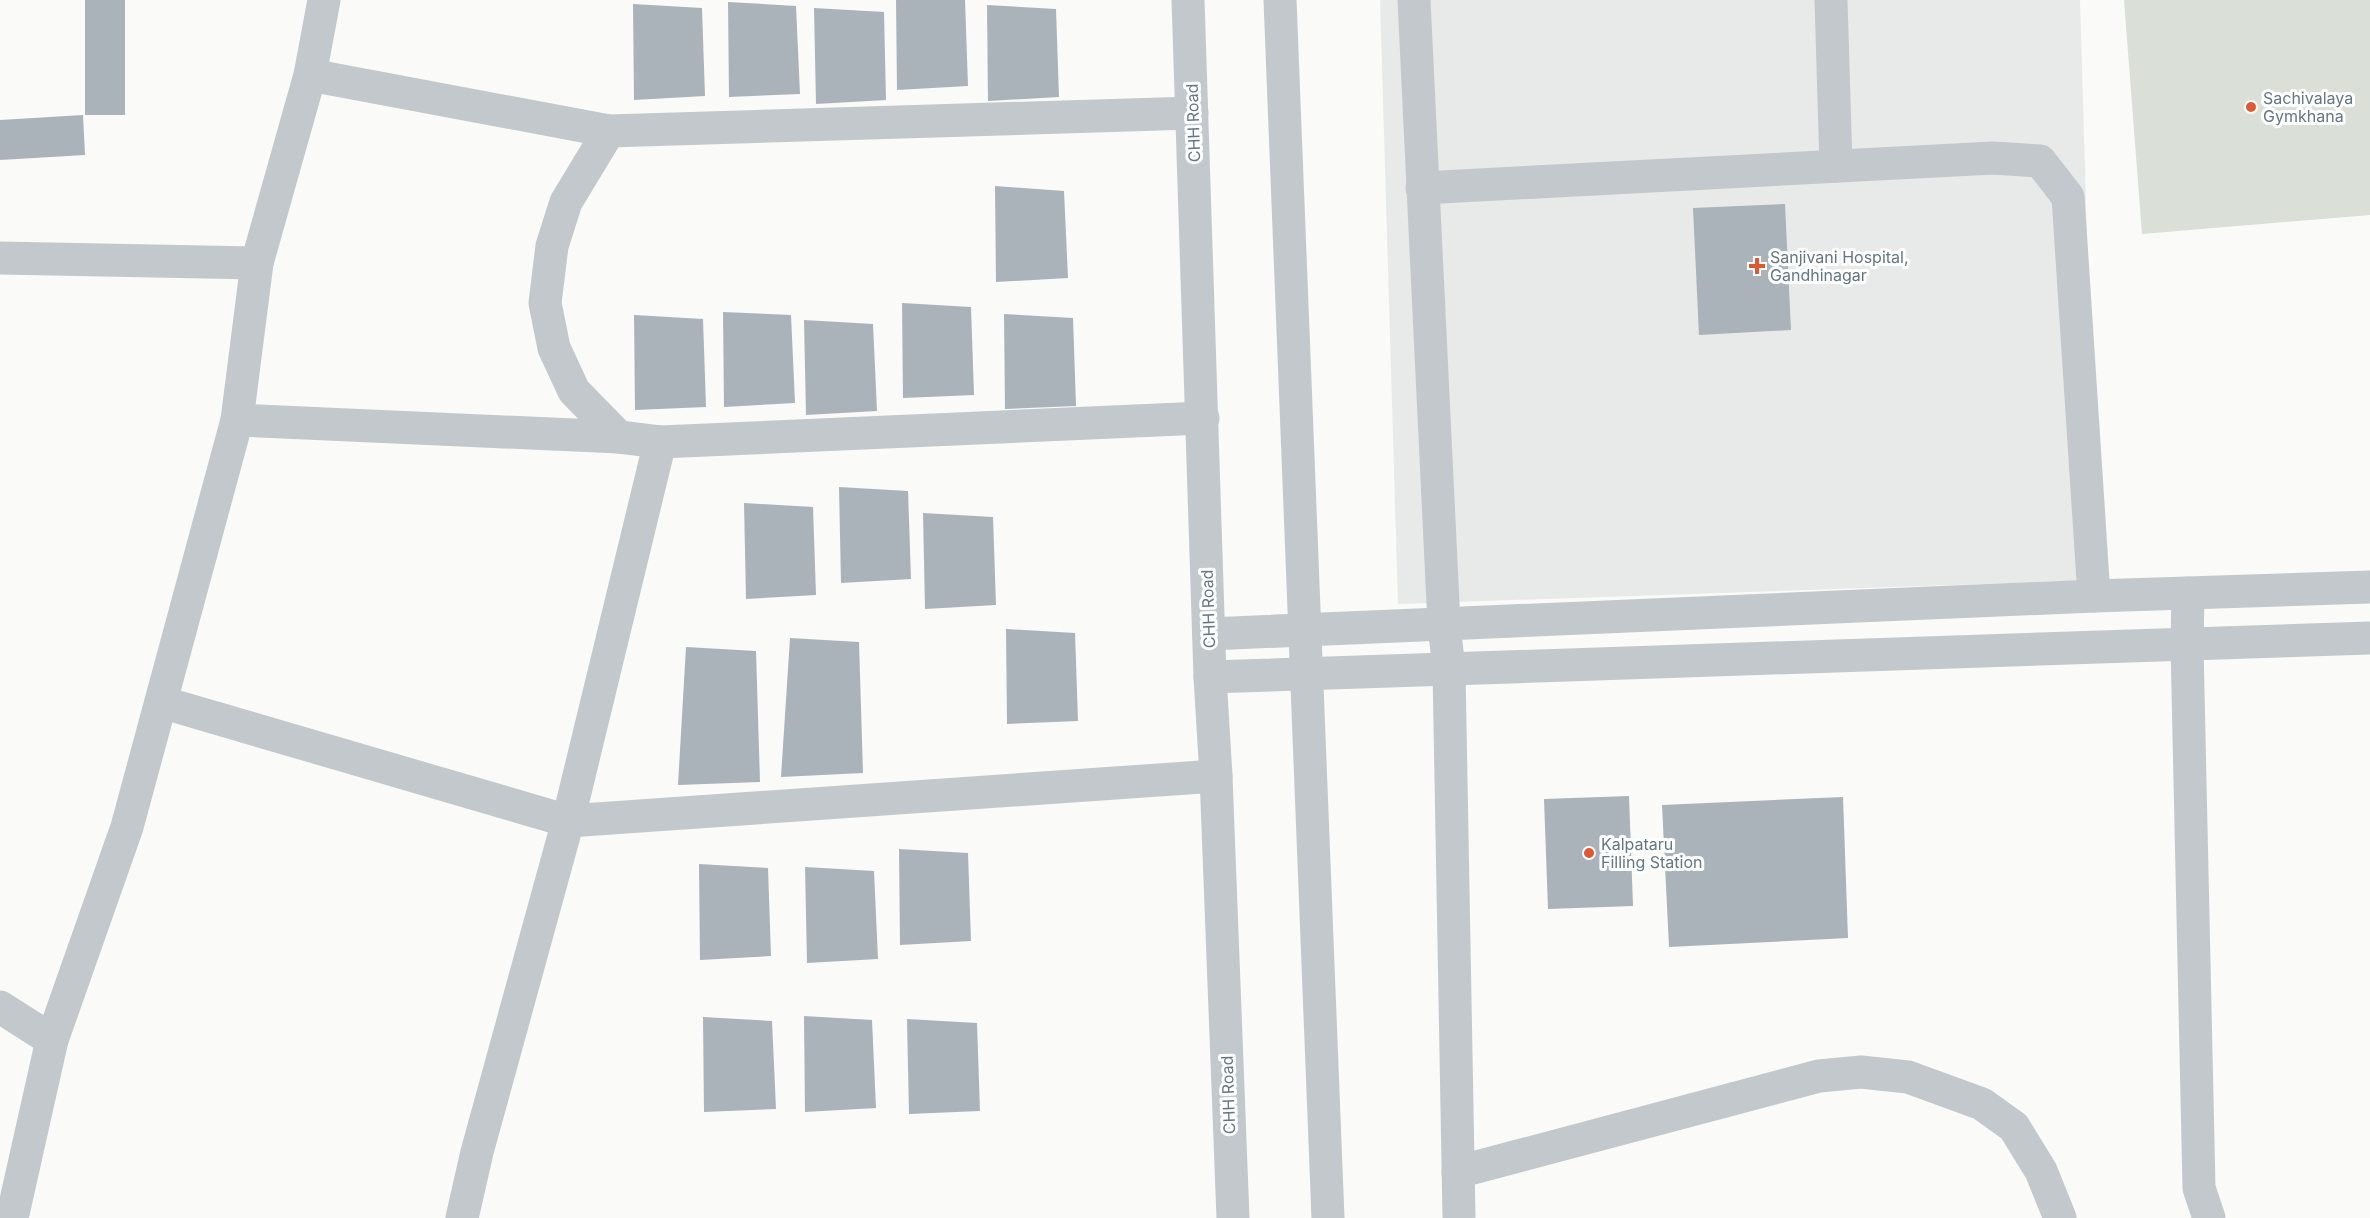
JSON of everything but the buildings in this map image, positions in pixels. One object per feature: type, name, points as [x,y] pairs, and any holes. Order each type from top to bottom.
[{"type":"street","points":[[12,1218],[14,1200],[52,1040],[127,827],[237,420],[257,263],[310,75],[324,0]]},
{"type":"street","name":"CHH Road","points":[[1188,0],[1210,677],[1233,1218]]},
{"type":"street","points":[[1280,0],[1328,1218]]},
{"type":"street","points":[[1414,0],[1444,624],[1449,669],[1459,1218]]},
{"type":"street","points":[[1832,0],[1836,166]]},
{"type":"street","points":[[310,75],[609,131],[1192,113]]},
{"type":"street","points":[[609,131],[566,202],[552,246],[545,303],[554,348],[574,391],[619,437]]},
{"type":"street","points":[[1422,188],[1993,158],[2040,161],[2068,197],[2094,596]]},
{"type":"street","points":[[0,258],[257,263]]},
{"type":"street","points":[[237,420],[619,437],[660,442],[1203,418]]},
{"type":"street","points":[[462,1218],[477,1152],[568,821],[660,442]]},
{"type":"street","points":[[1209,634],[2094,596],[2370,587]]},
{"type":"street","points":[[2188,593],[2187,645],[2199,1188],[2209,1218]]},
{"type":"street","points":[[1635,616],[1638,663]]},
{"type":"street","points":[[1506,621],[1508,667]]},
{"type":"street","points":[[1210,677],[2370,638]]},
{"type":"street","points":[[161,702],[568,821],[1216,776]]},
{"type":"street","points":[[0,1007],[52,1040]]},
{"type":"street","points":[[1458,1172],[1819,1076],[1861,1072],[1908,1077],[1982,1104],[2014,1127],[2042,1171],[2060,1218]]},
{"type":"shaded area","points":[[1380,0],[2080,0],[2097,580],[1398,604]]},
{"type":"shaded area","name":"Sachivalaya Gymkhana","points":[[2124,0],[2370,0],[2370,215],[2142,234]]},
{"type":"place","name":"Sachivalaya Gymkhana","points":[[2251,107]]},
{"type":"place","name":"Sanjivani Hospital, Gandhinagar","points":[[1757,266]]},
{"type":"place","name":"Kalpataru Filling Station","points":[[1589,853]]}]
